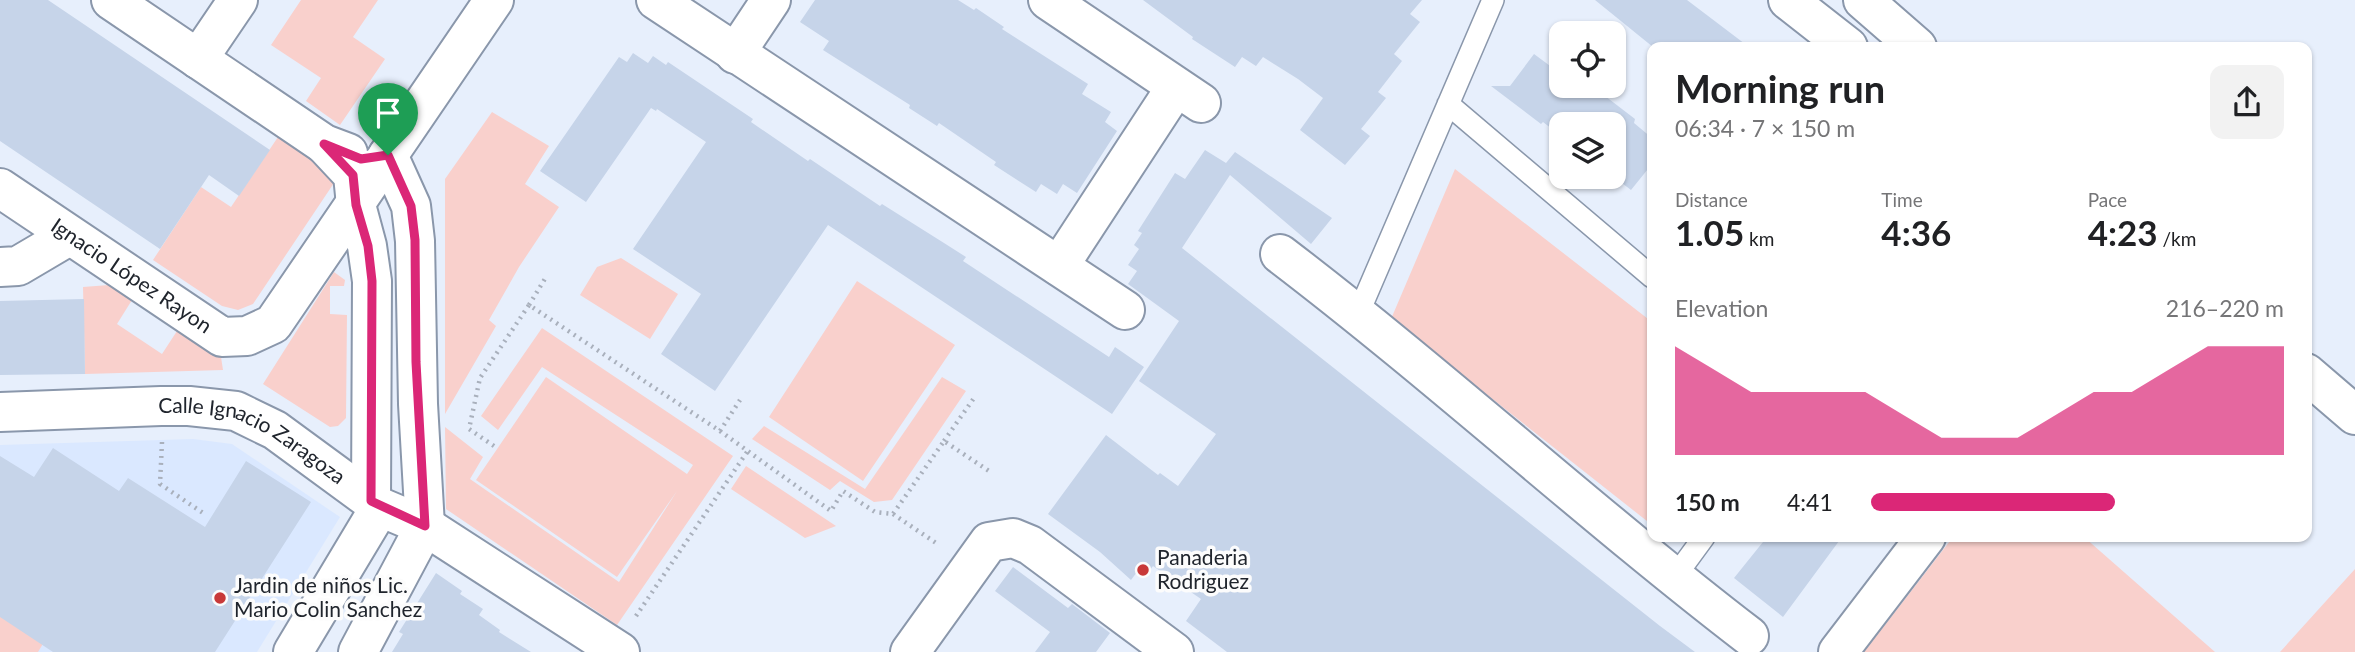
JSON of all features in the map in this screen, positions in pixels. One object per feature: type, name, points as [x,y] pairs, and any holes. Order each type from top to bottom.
[{"type":"street","points":[[111,0],[324,144],[361,159],[388,155],[411,206],[417,292],[418,404],[425,526],[358,652]]},
{"type":"street","points":[[198,60],[238,0]]},
{"type":"street","name":"Ignacio López Rayon","points":[[0,188],[222,337],[247,337],[272,324],[494,0]]},
{"type":"street","points":[[656,0],[1125,310]]},
{"type":"street","points":[[735,54],[771,0]]},
{"type":"street","points":[[1048,0],[1189,95],[1059,266]]},
{"type":"street","points":[[1787,0],[1842,42]]},
{"type":"street","points":[[1863,0],[1911,42]]},
{"type":"street","points":[[293,652],[376,504],[371,404],[374,295],[368,246],[356,205],[353,175],[324,144]]},
{"type":"street","points":[[0,267],[18,266],[69,236]]},
{"type":"street","points":[[1279,254],[1358,314],[1674,578],[1749,636]]},
{"type":"street","points":[[374,295],[417,292]]},
{"type":"street","points":[[2312,378],[2355,415]]},
{"type":"street","points":[[371,404],[418,404]]},
{"type":"street","name":"Calle Ignacio Zaragoza","points":[[0,412],[161,407],[236,411],[275,430],[376,504],[425,526],[626,637]]},
{"type":"street","points":[[910,652],[989,542],[1013,538],[1030,545],[1174,652]]},
{"type":"street","points":[[1838,652],[1922,542]]},
{"type":"lane","points":[[1358,314],[1493,0]]},
{"type":"lane","points":[[1448,104],[1647,273]]},
{"type":"lane","points":[[1674,578],[1700,542]]},
{"type":"path","points":[[494,446],[469,429],[480,378],[546,277]]},
{"type":"path","points":[[529,305],[720,431],[831,511],[843,491],[875,512],[893,514],[939,545]]},
{"type":"path","points":[[893,514],[974,398]]},
{"type":"path","points":[[720,431],[740,400]]},
{"type":"path","points":[[161,407],[160,484],[203,513]]},
{"type":"path","points":[[944,441],[989,471]]},
{"type":"path","points":[[626,637],[747,452]]},
{"type":"shaded area","points":[[301,0],[378,0],[353,37],[385,59],[340,125],[306,101],[321,78],[271,45]]},
{"type":"shaded area","points":[[492,112],[549,146],[525,184],[559,207],[519,267],[489,320],[496,326],[445,414],[445,179]]},
{"type":"shaded area","points":[[278,137],[338,177],[253,304],[238,310],[222,306],[153,260],[201,187],[231,207]]},
{"type":"shaded area","points":[[1455,169],[1647,318],[1647,521],[1391,319]]},
{"type":"shaded area","points":[[621,258],[678,294],[650,339],[580,295],[597,267]]},
{"type":"shaded area","points":[[334,272],[345,280],[344,286],[330,286],[330,314],[347,315],[346,418],[338,426],[330,427],[263,384]]},
{"type":"shaded area","points":[[857,281],[955,345],[863,481],[769,417]]},
{"type":"shaded area","points":[[109,285],[132,300],[117,324],[162,354],[177,331],[221,357],[223,370],[85,374],[83,287]]},
{"type":"shaded area","points":[[542,328],[733,456],[617,625],[446,509],[445,427],[483,457],[470,479],[619,582],[677,491],[617,577],[476,480],[546,377],[687,474],[693,465],[542,367],[498,430],[481,416]]},
{"type":"shaded area","points":[[942,377],[966,391],[892,500],[874,502],[840,481],[830,490],[752,439],[764,426],[865,489]]},
{"type":"shaded area","name":"Jardin de niños Lic. Mario Colin Sanchez","points":[[193,439],[232,444],[340,517],[257,652],[0,652],[0,445]]},
{"type":"shaded area","points":[[746,466],[836,526],[805,538],[731,489]]},
{"type":"shaded area","points":[[1949,542],[2090,542],[2215,652],[1864,652]]},
{"type":"shaded area","points":[[2355,569],[2355,652],[2280,652]]},
{"type":"shaded area","points":[[0,608],[47,637],[38,652],[0,652]]},
{"type":"building","points":[[0,0],[48,0],[270,150],[239,196],[209,175],[160,249],[0,141]]},
{"type":"building","points":[[815,0],[958,0],[974,10],[976,8],[1004,27],[1002,29],[1088,84],[1082,94],[1111,112],[1105,122],[1117,131],[1077,193],[1063,184],[1057,194],[1041,184],[1036,192],[994,165],[996,162],[939,123],[937,126],[909,108],[910,105],[823,50],[829,41],[800,22]]},
{"type":"building","points":[[1143,0],[1422,0],[1410,14],[1420,22],[1394,54],[1402,61],[1378,92],[1386,98],[1361,129],[1370,136],[1345,165],[1300,130],[1323,98],[1263,57],[1256,66],[1242,57],[1235,67],[1192,39],[1193,37]]},
{"type":"building","points":[[1595,0],[1687,0],[1742,42],[1647,42],[1626,25],[1626,21],[1621,21]]},
{"type":"building","points":[[633,53],[648,63],[653,56],[666,65],[668,62],[753,119],[751,122],[808,161],[810,159],[880,206],[882,204],[966,257],[963,261],[1109,357],[1115,347],[1144,367],[1112,414],[828,225],[715,391],[661,354],[701,294],[633,249],[706,142],[657,109],[656,111],[651,108],[586,202],[540,171],[619,57],[627,62]]},
{"type":"building","points":[[1534,54],[1549,65],[1549,98],[1608,98],[1626,112],[1549,112],[1549,127],[1543,122],[1541,124],[1491,86],[1510,86]]},
{"type":"building","points":[[1626,112],[1647,134],[1647,170],[1631,190],[1626,186]]},
{"type":"building","points":[[1205,150],[1226,163],[1235,152],[1332,218],[1311,244],[1230,175],[1182,248],[1695,652],[1227,652],[1186,621],[1201,599],[1153,566],[1150,570],[1143,564],[1131,580],[1100,552],[1048,514],[1106,435],[1158,475],[1160,473],[1178,486],[1216,434],[1139,381],[1179,321],[1128,284],[1137,271],[1128,265],[1139,249],[1134,245],[1142,233],[1138,231],[1175,173],[1185,179]]},
{"type":"building","points":[[84,299],[85,374],[0,375],[0,301]]},
{"type":"building","name":"Jardin de niños Lic. Mario Colin Sanchez","points":[[53,448],[119,491],[128,478],[205,527],[246,461],[311,502],[215,652],[53,652],[0,617],[0,456],[34,477]]},
{"type":"building","points":[[1763,542],[1838,542],[1783,617],[1734,578]]},
{"type":"building","points":[[1013,567],[1068,608],[1072,604],[1110,633],[1096,652],[1035,652],[1050,632],[995,591]]},
{"type":"building","points":[[436,573],[483,609],[479,615],[500,630],[499,632],[531,652],[392,652],[403,634],[399,632]]},
{"type":"place","name":"Panaderia Rodriguez","points":[[1143,570]]},
{"type":"place","name":"Jardin de niños Lic. Mario Colin Sanchez","points":[[220,598]]},
{"type":"route","points":[[324,144],[361,159],[388,155],[411,206],[415,240],[416,362],[425,526],[371,501],[374,295],[368,246],[356,205],[353,175],[324,144]]}]
